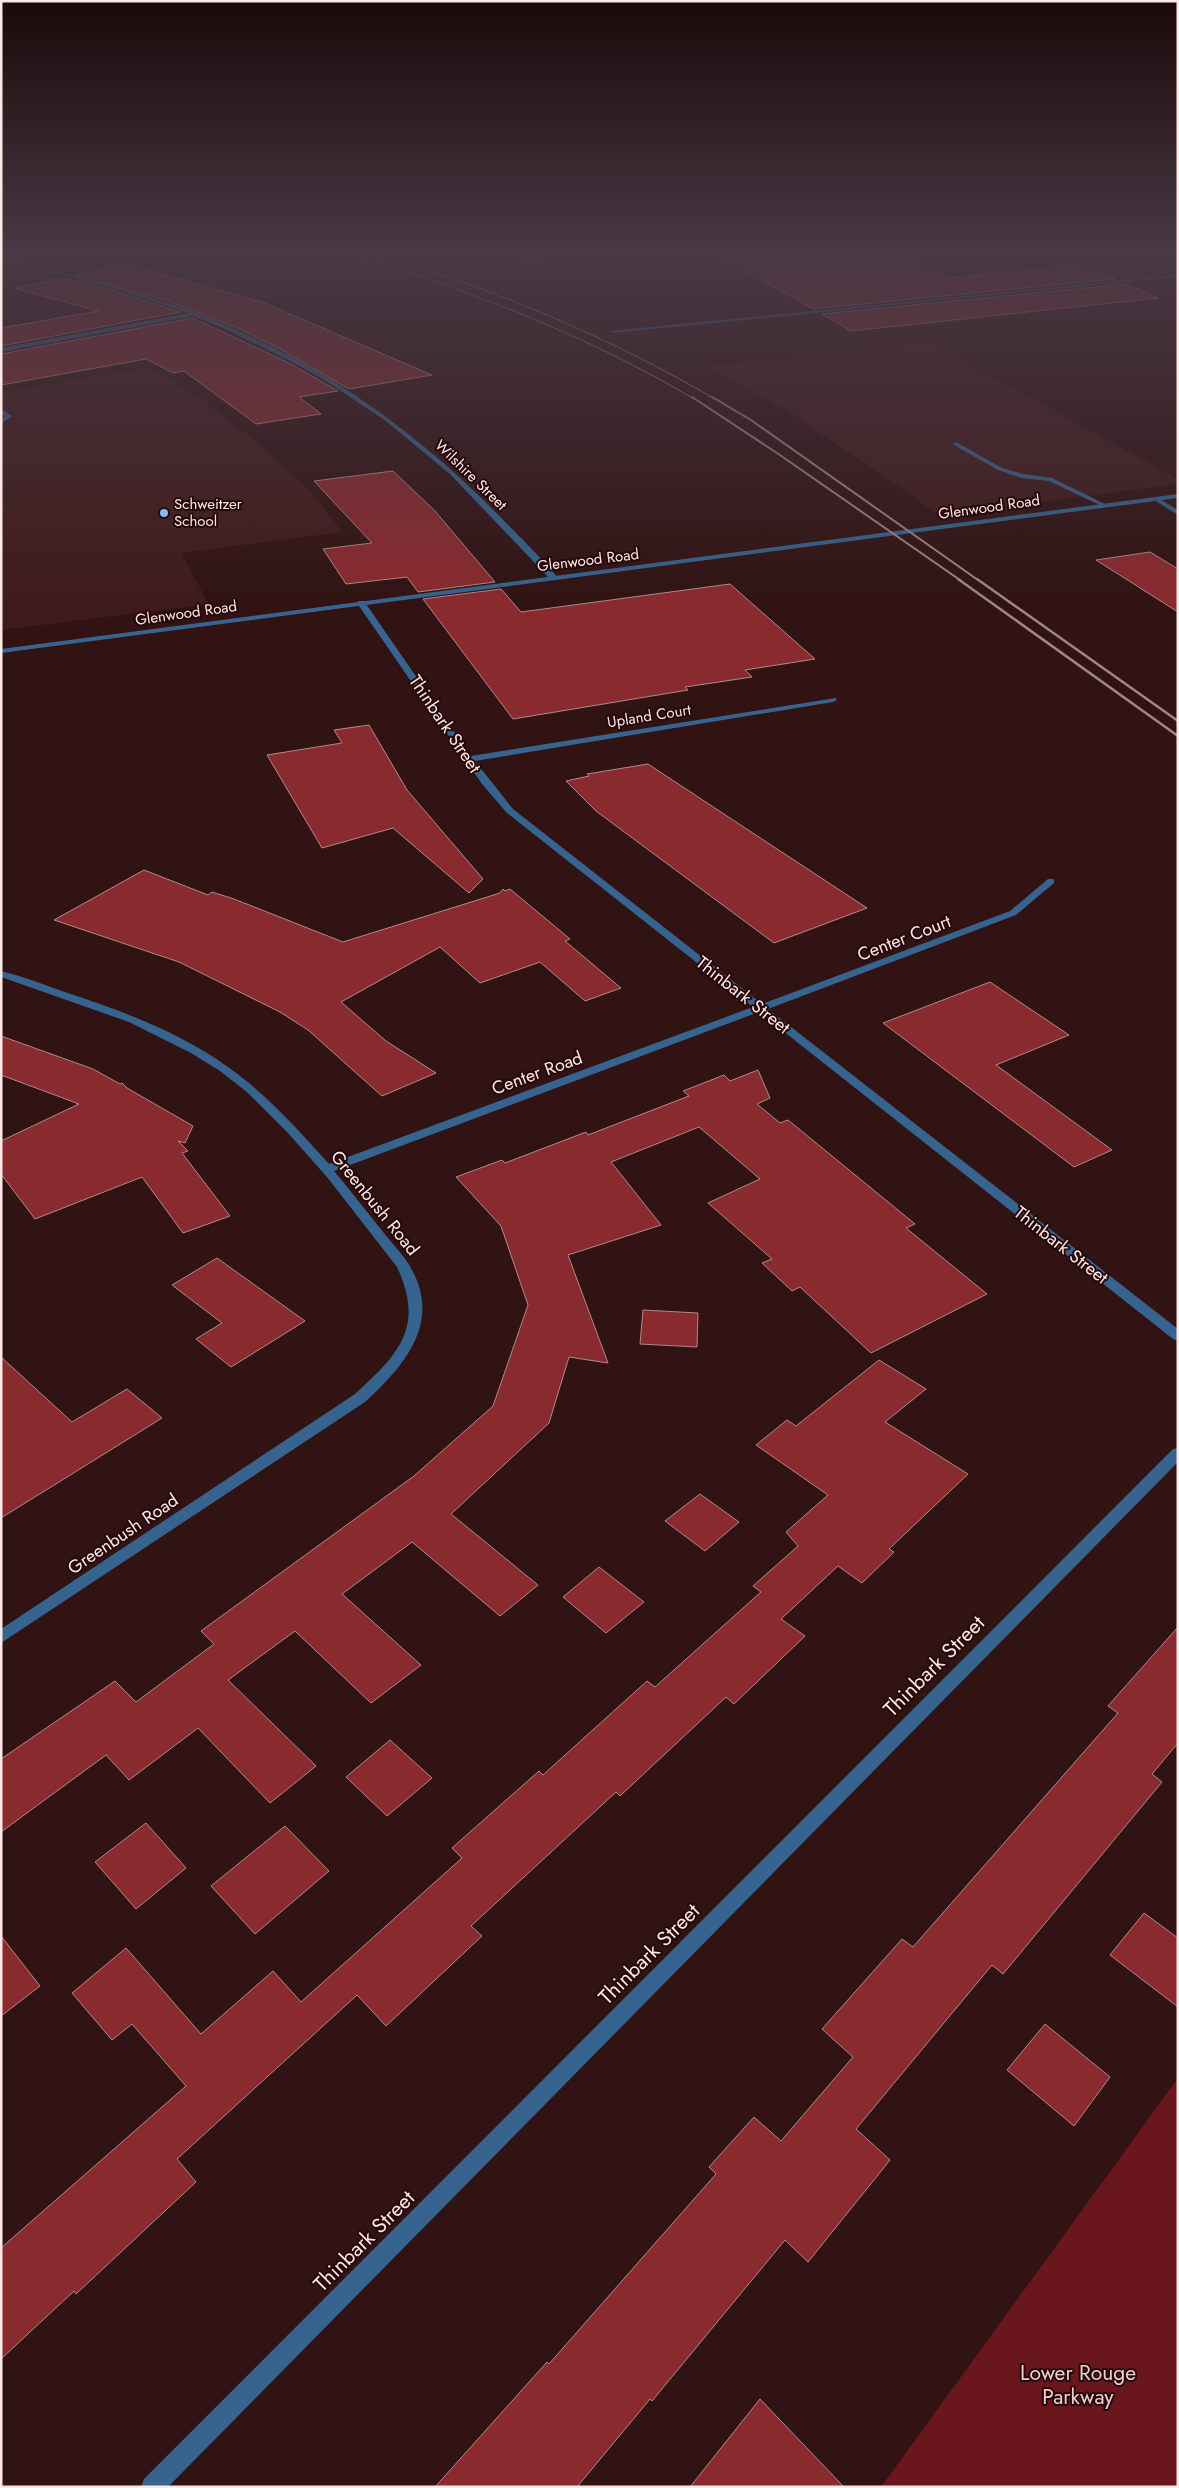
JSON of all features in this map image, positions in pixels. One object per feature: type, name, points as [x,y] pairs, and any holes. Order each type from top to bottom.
[{"type":"street","name":"Wilshire Street","points":[[309,370],[345,391],[395,425],[471,490],[554,578]]},
{"type":"street","points":[[1,411],[9,416],[1,422]]},
{"type":"street","points":[[956,444],[1000,469],[1022,476],[1050,479],[1106,506]]},
{"type":"street","name":"Glenwood Road","points":[[1,651],[1178,496]]},
{"type":"street","points":[[1156,499],[1178,513]]},
{"type":"street","name":"Thinbark Street","points":[[361,603],[488,786],[510,811],[1178,1336]]},
{"type":"street","name":"Upland Court","points":[[469,759],[833,700]]},
{"type":"street","name":"Center Court","points":[[761,1009],[1013,913],[1050,881]]},
{"type":"street","name":"Greenbush Road","points":[[1,974],[146,1025],[184,1045],[250,1090],[286,1125],[403,1265],[411,1278],[417,1302],[416,1318],[407,1346],[394,1366],[360,1398],[1,1637]]},
{"type":"street","name":"Center Road","points":[[325,1170],[761,1009]]},
{"type":"street","name":"Thinbark Street","points":[[152,2487],[1178,1453]]},
{"type":"shaded area","name":"Schweitzer School","points":[[132,370],[155,370],[204,401],[258,443],[312,493],[342,532],[181,553],[209,604],[1,630],[1,393]]},
{"type":"shaded area","points":[[716,370],[980,370],[1178,479],[1178,484],[940,515],[789,412]]},
{"type":"green space","name":"Lower Rouge Parkway","points":[[1178,2078],[1178,2487],[881,2487]]},
{"type":"building","points":[[1,370],[84,370],[1,385]]},
{"type":"building","points":[[167,370],[301,370],[338,391],[299,397],[321,414],[256,424],[184,371],[173,373]]},
{"type":"building","points":[[317,370],[421,370],[432,375],[349,389]]},
{"type":"building","points":[[393,471],[435,511],[495,582],[418,592],[407,577],[346,584],[323,549],[372,543],[314,481]]},
{"type":"building","points":[[1150,552],[1178,569],[1178,612],[1096,560]]},
{"type":"building","points":[[730,584],[815,659],[745,670],[752,677],[685,687],[688,690],[513,719],[423,599],[501,589],[521,612]]},
{"type":"building","points":[[369,725],[407,790],[483,879],[469,893],[393,828],[322,848],[267,755],[342,743],[334,730]]},
{"type":"building","points":[[648,764],[867,908],[774,943],[596,811],[566,781],[589,776],[587,774]]},
{"type":"building","points":[[144,870],[208,895],[212,892],[234,899],[343,942],[500,893],[503,889],[505,891],[510,889],[570,939],[565,941],[621,988],[585,1001],[540,962],[480,983],[440,947],[341,1002],[386,1041],[436,1073],[382,1096],[308,1030],[280,1012],[179,962],[54,920]]},
{"type":"building","points":[[990,982],[1069,1035],[996,1065],[1112,1150],[1074,1167],[883,1023]]},
{"type":"building","points":[[1,1036],[93,1069],[120,1084],[122,1083],[127,1088],[193,1126],[185,1143],[178,1141],[188,1151],[182,1153],[230,1216],[183,1233],[142,1177],[35,1219],[1,1174],[1,1141],[79,1104],[1,1075]]},
{"type":"building","points":[[758,1070],[770,1098],[757,1104],[780,1123],[788,1120],[915,1224],[906,1228],[987,1294],[871,1353],[800,1287],[792,1291],[762,1263],[772,1259],[708,1203],[760,1179],[699,1127],[611,1162],[661,1225],[568,1255],[608,1363],[569,1357],[549,1423],[451,1514],[538,1585],[500,1616],[412,1542],[342,1594],[421,1665],[371,1703],[295,1631],[228,1680],[316,1766],[270,1803],[198,1728],[129,1780],[106,1755],[1,1832],[1,1759],[115,1681],[136,1702],[214,1644],[201,1631],[414,1476],[493,1406],[528,1305],[501,1226],[456,1177],[502,1160],[505,1163],[586,1132],[588,1135],[689,1096],[683,1091],[724,1075],[730,1081]]},
{"type":"building","points":[[217,1258],[305,1321],[231,1367],[196,1339],[222,1323],[172,1285]]},
{"type":"building","points":[[643,1310],[698,1313],[697,1347],[640,1344]]},
{"type":"building","points":[[1,1357],[72,1422],[127,1389],[162,1418],[1,1518]]},
{"type":"building","points":[[879,1360],[926,1389],[885,1422],[968,1474],[889,1549],[894,1552],[862,1583],[838,1566],[781,1619],[805,1636],[734,1704],[726,1697],[620,1796],[616,1792],[471,1926],[482,1936],[386,2026],[357,1995],[177,2159],[196,2182],[76,2294],[74,2291],[1,2359],[1,2248],[186,2086],[132,2024],[112,2040],[72,1993],[126,1948],[201,2034],[273,1971],[301,2002],[462,1858],[452,1848],[539,1771],[543,1775],[647,1681],[655,1687],[761,1592],[753,1586],[798,1546],[786,1532],[828,1495],[756,1445],[787,1420],[796,1426]]},
{"type":"building","points":[[700,1494],[739,1522],[705,1551],[665,1521]]},
{"type":"building","points":[[599,1567],[644,1602],[606,1633],[563,1597]]},
{"type":"building","points":[[1178,1627],[1178,1743],[1152,1774],[1162,1782],[1003,1974],[992,1965],[856,2129],[890,2160],[808,2262],[785,2240],[652,2401],[650,2399],[577,2487],[435,2487],[547,2362],[549,2364],[716,2174],[709,2167],[754,2117],[781,2141],[853,2057],[822,2029],[902,1939],[913,1947],[1118,1713],[1108,1706]]},
{"type":"building","points":[[390,1740],[432,1778],[387,1816],[346,1777]]},
{"type":"building","points":[[146,1823],[186,1868],[136,1909],[95,1862]]},
{"type":"building","points":[[285,1826],[329,1871],[255,1934],[211,1886]]},
{"type":"building","points":[[1144,1913],[1178,1938],[1178,2007],[1110,1955]]},
{"type":"building","points":[[1,1936],[40,1986],[1,2016]]},
{"type":"building","points":[[1045,2024],[1110,2077],[1074,2126],[1007,2070]]},
{"type":"building","points":[[760,2399],[844,2487],[690,2487]]},
{"type":"railway","points":[[642,370],[694,399]]},
{"type":"railway","points":[[663,370],[715,399]]},
{"type":"railway","points":[[692,397],[777,453],[960,580]]},
{"type":"railway","points":[[712,397],[751,420],[978,580]]},
{"type":"railway","points":[[958,579],[1178,736]]},
{"type":"railway","points":[[977,579],[1178,721]]},
{"type":"place","name":"Schweitzer School","points":[[164,513]]}]
